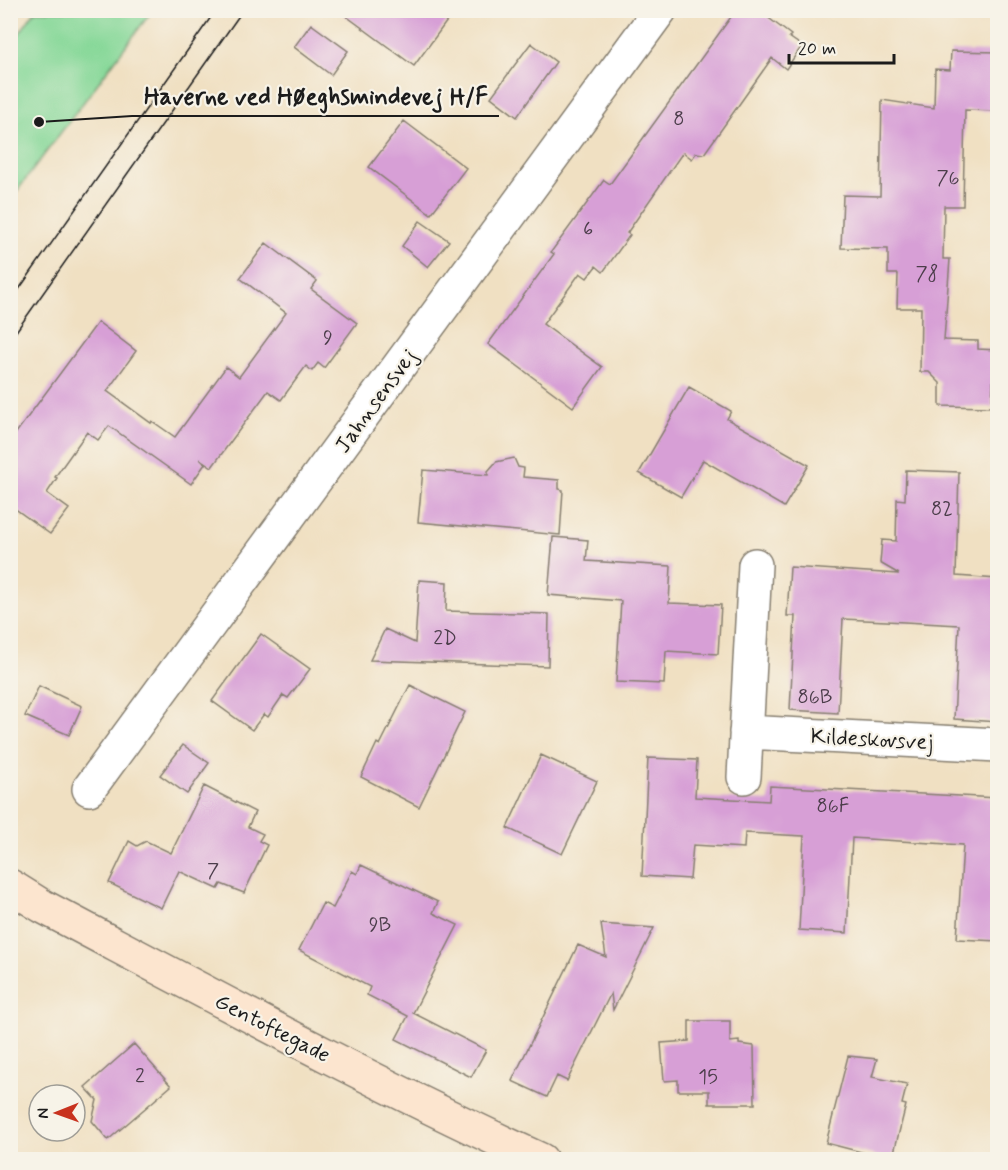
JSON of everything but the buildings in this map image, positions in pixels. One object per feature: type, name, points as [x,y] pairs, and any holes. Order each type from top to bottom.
[{"type":"street","name":"Jahnsensvej","points":[[89,789],[660,10]]},
{"type":"street","points":[[744,777],[755,565]]},
{"type":"street","name":"Kildeskovsvej","points":[[746,732],[998,745]]},
{"type":"street","name":"Gentoftegade","points":[[10,886],[42,906],[253,1017],[462,1124],[541,1160]]},
{"type":"green space","points":[[35,11],[152,11],[11,199],[11,45]]},
{"type":"tram line","points":[[10,302],[216,10]]},
{"type":"tram line","points":[[10,340],[243,10]]},
{"type":"place","name":"Haverne ved Høeghsmindevej H/F","points":[[39,122]]}]
